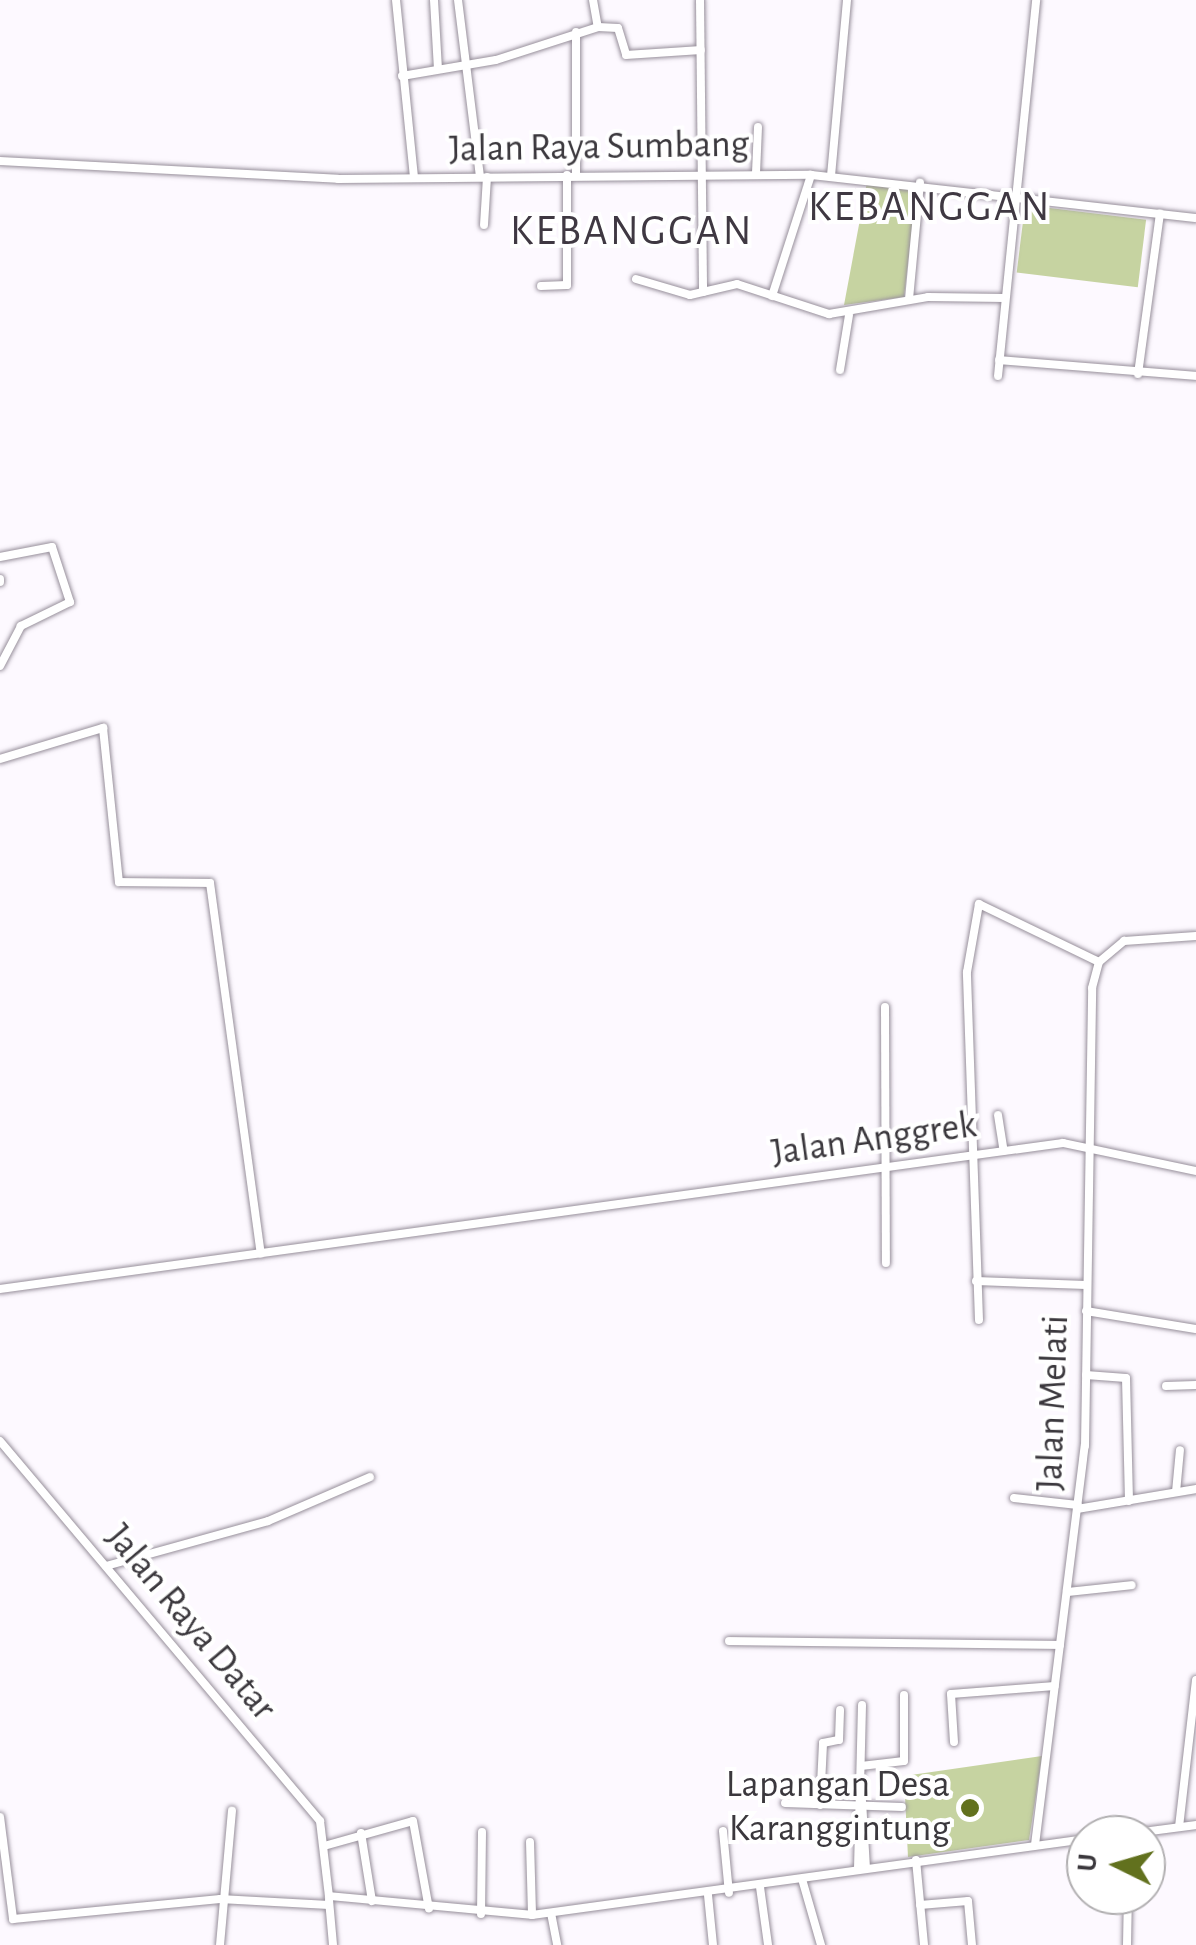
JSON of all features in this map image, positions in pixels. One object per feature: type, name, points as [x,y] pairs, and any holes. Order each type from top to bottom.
[{"type":"street","points":[[396,0],[414,178]]},
{"type":"street","points":[[434,0],[438,69]]},
{"type":"street","points":[[458,0],[464,66],[484,177],[484,225]]},
{"type":"street","points":[[594,0],[598,27]]},
{"type":"street","points":[[700,0],[703,292]]},
{"type":"street","points":[[832,176],[847,0]]},
{"type":"street","points":[[998,376],[1036,0]]},
{"type":"street","points":[[402,76],[464,66],[598,27],[618,28],[626,55],[701,50]]},
{"type":"street","points":[[541,286],[567,286],[576,32]]},
{"type":"street","points":[[756,173],[758,128]]},
{"type":"street","name":"Jalan Raya Sumbang","points":[[0,161],[414,178],[704,171],[832,176],[1014,192],[1196,218]]},
{"type":"street","points":[[772,296],[811,175]]},
{"type":"street","points":[[909,299],[920,183]]},
{"type":"street","points":[[1138,374],[1160,213]]},
{"type":"street","points":[[636,279],[703,292],[726,283],[849,315],[909,299],[1005,298]]},
{"type":"street","points":[[840,370],[849,315]]},
{"type":"street","points":[[999,360],[1196,376]]},
{"type":"street","points":[[0,557],[51,546],[70,602],[21,626],[0,666]]},
{"type":"street","points":[[0,760],[103,728],[119,882],[210,884],[261,1254]]},
{"type":"street","points":[[979,1320],[967,972],[979,904],[1103,958],[1136,937],[1196,936]]},
{"type":"street","name":"Jalan Melati","points":[[1035,1845],[1078,1507],[1086,1375],[1084,1142],[1103,958]]},
{"type":"street","points":[[886,1007],[886,1263]]},
{"type":"street","points":[[998,1115],[1004,1151]]},
{"type":"street","name":"Jalan Anggrek","points":[[0,1289],[1084,1142],[1196,1171]]},
{"type":"street","points":[[976,1281],[1086,1286]]},
{"type":"street","points":[[1086,1311],[1196,1329]]},
{"type":"street","points":[[1086,1375],[1126,1378],[1128,1501]]},
{"type":"street","points":[[1166,1386],[1196,1385]]},
{"type":"street","name":"Jalan Raya Datar","points":[[0,1440],[320,1821],[333,1945]]},
{"type":"street","points":[[1176,1492],[1180,1450]]},
{"type":"street","points":[[106,1566],[268,1522],[370,1477]]},
{"type":"street","points":[[1014,1498],[1078,1507],[1196,1488]]},
{"type":"street","points":[[1067,1592],[1132,1584]]},
{"type":"street","points":[[729,1641],[1060,1645]]},
{"type":"street","points":[[1179,1827],[1196,1680]]},
{"type":"street","points":[[954,1742],[952,1694],[1055,1686]]},
{"type":"street","points":[[861,1766],[904,1761],[904,1695]]},
{"type":"street","points":[[862,1705],[862,1868]]},
{"type":"street","points":[[820,1804],[822,1743],[838,1740],[840,1710]]},
{"type":"street","points":[[786,1804],[902,1807]]},
{"type":"street","points":[[220,1945],[220,1899],[232,1811]]},
{"type":"street","points":[[0,1818],[13,1919],[220,1899],[372,1901],[480,1914],[532,1915],[729,1894],[862,1868],[1066,1841]]},
{"type":"street","points":[[324,1846],[416,1823],[430,1908]]},
{"type":"street","points":[[1166,1829],[1196,1825]]},
{"type":"street","points":[[722,1831],[729,1894]]},
{"type":"street","points":[[480,1914],[482,1832]]},
{"type":"street","points":[[361,1834],[372,1901]]},
{"type":"street","points":[[530,1842],[532,1915]]},
{"type":"street","points":[[916,1860],[924,1945]]},
{"type":"street","points":[[802,1879],[820,1945]]},
{"type":"street","points":[[760,1886],[768,1945]]},
{"type":"street","points":[[708,1895],[713,1945]]},
{"type":"street","points":[[920,1906],[968,1901],[972,1945]]},
{"type":"street","points":[[0,1906],[12,1905]]},
{"type":"street","points":[[551,1913],[557,1945]]},
{"type":"street","points":[[1127,1945],[1128,1915]]},
{"type":"green space","points":[[867,182],[917,187],[904,297],[844,305]]},
{"type":"green space","points":[[1025,205],[1146,220],[1138,287],[1017,272]]},
{"type":"green space","name":"Lapangan Desa Karanggintung","points":[[1042,1756],[1029,1840],[908,1857],[904,1776]]},
{"type":"place","name":"Lapangan Desa Karanggintung","points":[[970,1808]]},
{"type":"district","name":"KEBANGGAN","points":[[930,207]]},
{"type":"district","name":"KEBANGGAN","points":[[632,231]]}]
